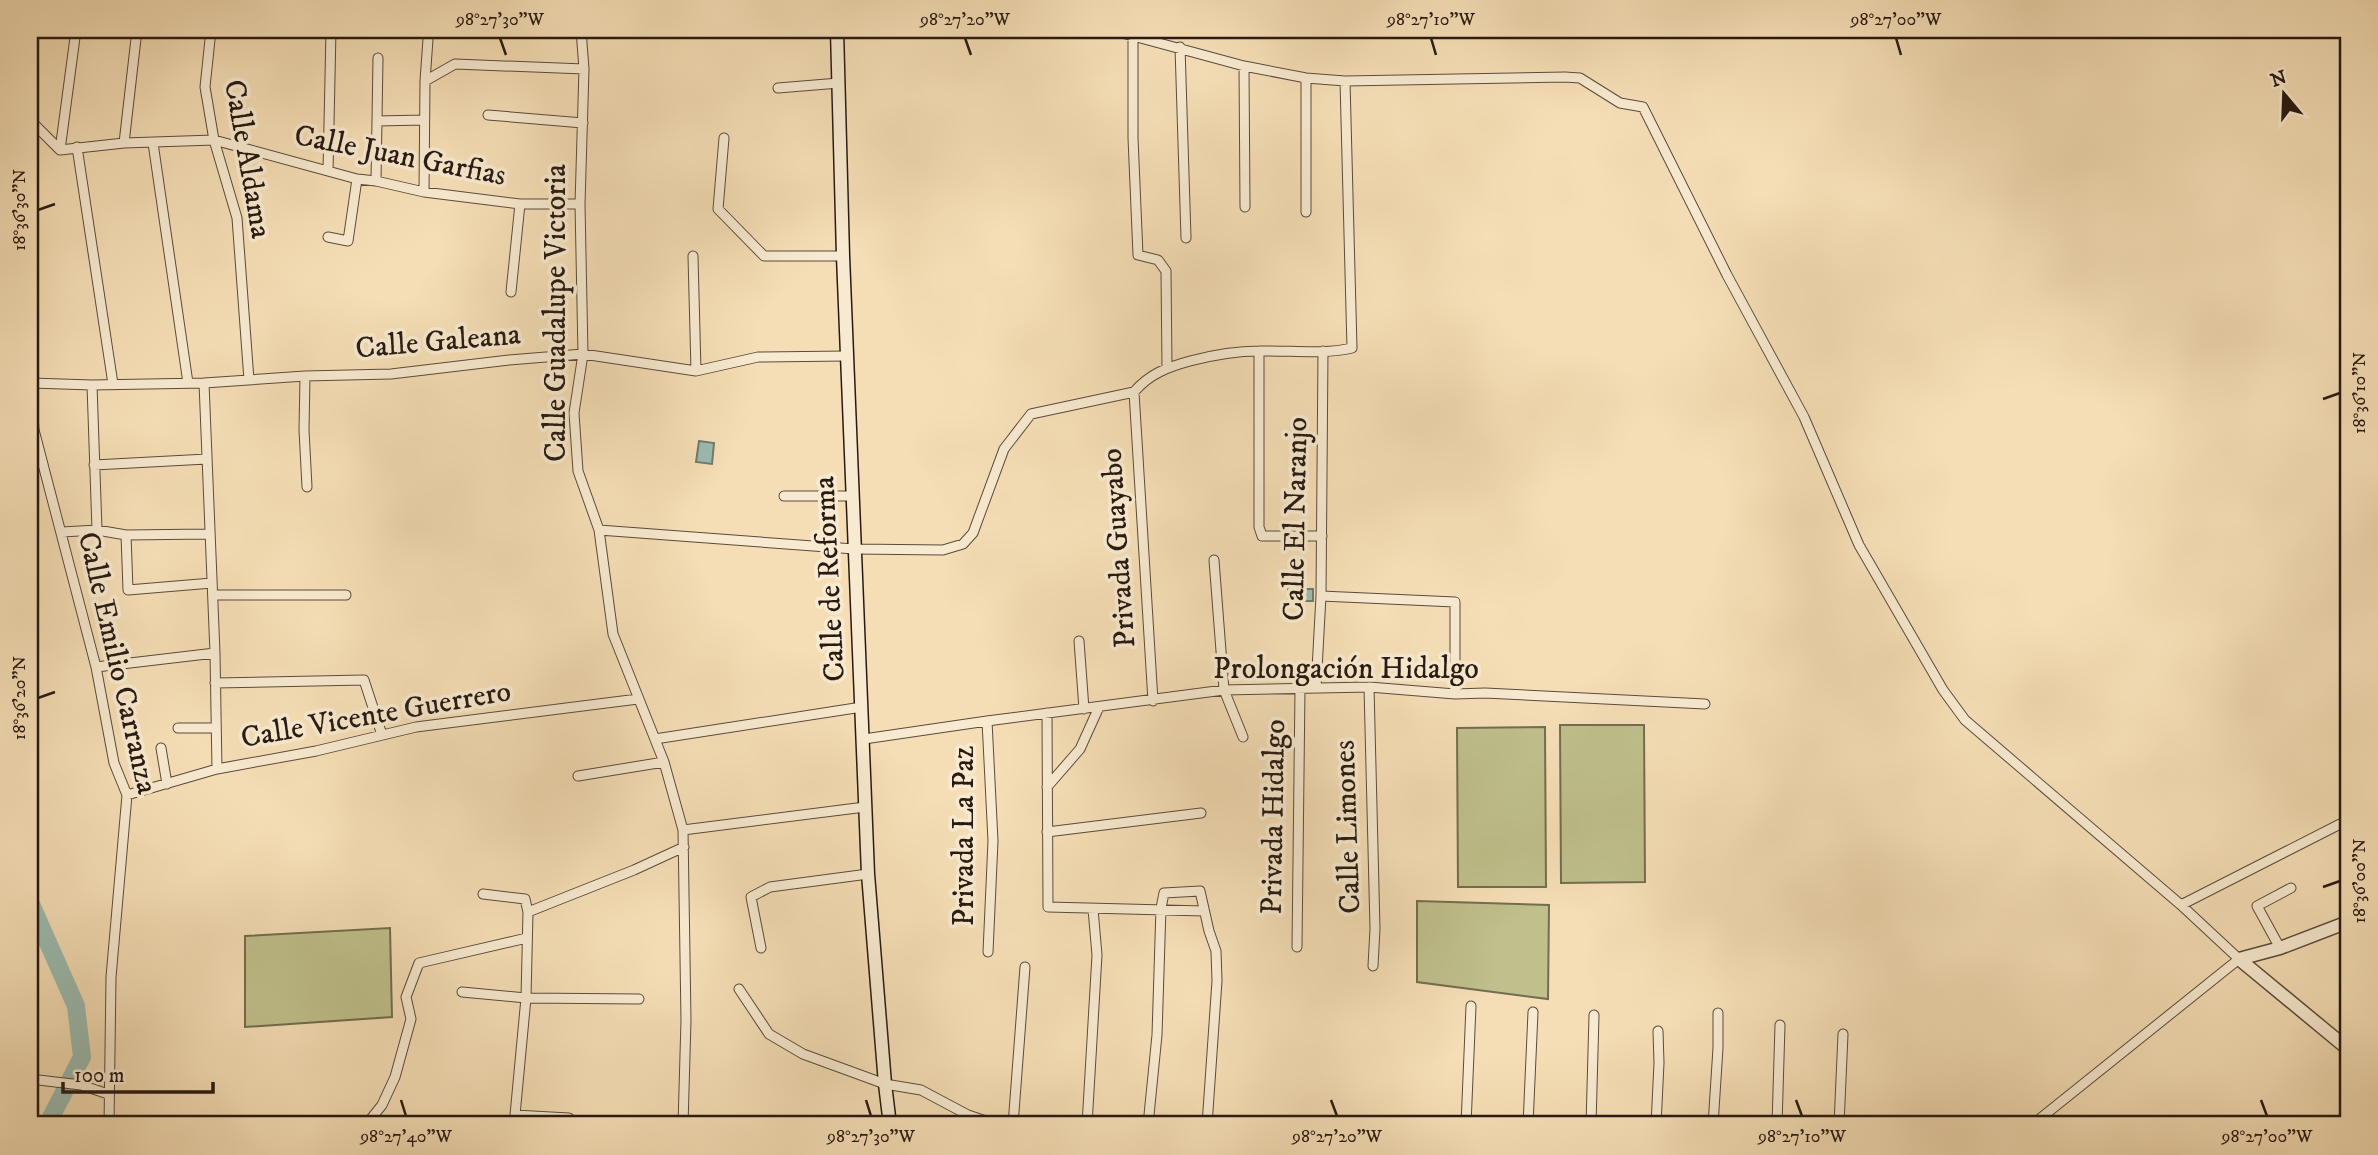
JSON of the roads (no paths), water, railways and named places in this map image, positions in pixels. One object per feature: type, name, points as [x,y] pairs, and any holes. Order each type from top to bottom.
[{"type":"main road","name":"Calle de Reforma","points":[[837,30],[843,256],[868,874],[890,1125]]},
{"type":"main road","points":[[2239,959],[2280,948],[2348,922]]},
{"type":"main road","points":[[2239,959],[2348,1049]]},
{"type":"street","points":[[60,150],[76,30]]},
{"type":"street","points":[[124,143],[138,30]]},
{"type":"street","name":"Calle Aldama","points":[[211,30],[205,87],[214,140],[237,218],[249,380]]},
{"type":"street","points":[[328,171],[331,30]]},
{"type":"street","name":"Calle Guadalupe Victoria","points":[[581,30],[584,69],[580,204],[583,354],[574,413],[578,471],[599,530],[613,634],[664,762],[683,830],[686,1020],[683,1125]]},
{"type":"street","points":[[1111,30],[1244,66],[1306,78],[1345,81],[1565,76],[1580,78],[1620,103],[1643,107],[1727,275],[1804,417],[1859,545],[1943,690],[1965,720],[2182,905],[2239,959],[2032,1125]]},
{"type":"street","points":[[1133,34],[1133,138],[1138,256],[1158,260],[1166,271],[1167,367]]},
{"type":"street","points":[[424,192],[428,40]]},
{"type":"street","points":[[1180,47],[1186,238]]},
{"type":"street","points":[[376,181],[378,58]]},
{"type":"street","points":[[425,81],[455,64],[584,69]]},
{"type":"street","points":[[1244,66],[1245,207]]},
{"type":"street","points":[[1306,78],[1306,212]]},
{"type":"street","points":[[599,530],[854,549],[943,550],[963,544],[973,533],[1004,449],[1031,414],[1134,392],[1142,383],[1167,367],[1215,354],[1352,348],[1345,81]]},
{"type":"street","points":[[778,88],[839,83]]},
{"type":"street","points":[[488,115],[583,123]]},
{"type":"street","points":[[30,120],[60,150]]},
{"type":"street","points":[[377,121],[424,120]]},
{"type":"street","points":[[724,138],[718,209],[764,256],[843,256]]},
{"type":"street","name":"Calle Juan Garfias","points":[[60,150],[124,143],[214,140],[357,179],[424,192],[520,204],[580,204]]},
{"type":"street","points":[[153,143],[188,383]]},
{"type":"street","points":[[77,147],[113,384]]},
{"type":"street","points":[[328,237],[348,242],[357,179]]},
{"type":"street","points":[[511,292],[520,204]]},
{"type":"street","points":[[693,256],[696,372]]},
{"type":"street","points":[[1259,351],[1259,527],[1262,537],[1322,536]]},
{"type":"street","name":"Calle El Naranjo","points":[[1316,688],[1321,596],[1322,351]]},
{"type":"street","name":"Calle Galeana","points":[[31,383],[204,383],[305,376],[391,374],[583,354],[696,372],[758,357],[847,356]]},
{"type":"street","name":"Calle Emilio Carranza","points":[[30,369],[34,430],[96,667],[114,762],[127,795],[111,977],[109,1125]]},
{"type":"street","points":[[305,376],[307,487]]},
{"type":"street","points":[[204,383],[217,769]]},
{"type":"street","points":[[92,385],[97,530]]},
{"type":"street","name":"Privada Guayabo","points":[[1134,392],[1153,701]]},
{"type":"street","points":[[94,465],[206,459]]},
{"type":"street","points":[[784,496],[852,496]]},
{"type":"street","points":[[62,532],[97,530],[126,536],[209,534]]},
{"type":"street","points":[[126,536],[128,590],[212,583]]},
{"type":"street","points":[[1213,560],[1224,690],[1243,737]]},
{"type":"street","points":[[213,595],[346,595]]},
{"type":"street","points":[[1321,596],[1455,602],[1455,694]]},
{"type":"street","points":[[1079,640],[1084,709]]},
{"type":"street","points":[[96,667],[215,653]]},
{"type":"street","points":[[215,683],[364,680],[382,735]]},
{"type":"street","name":"Prolongación Hidalgo","points":[[864,740],[987,720],[1224,690],[1369,687],[1455,694],[1485,693],[1705,704]]},
{"type":"street","name":"Calle Limones","points":[[1369,687],[1375,929],[1373,966]]},
{"type":"street","name":"Privada Hidalgo","points":[[1297,947],[1300,688]]},
{"type":"street","name":"Calle Vicente Guerrero","points":[[127,795],[217,769],[316,751],[416,727],[638,699]]},
{"type":"street","points":[[654,739],[862,707]]},
{"type":"street","points":[[1047,787],[1080,749],[1099,707]]},
{"type":"street","points":[[1047,713],[1048,908],[1161,908],[1205,911]]},
{"type":"street","name":"Privada La Paz","points":[[987,720],[993,841],[988,952]]},
{"type":"street","points":[[178,728],[216,728]]},
{"type":"street","points":[[161,748],[167,784]]},
{"type":"street","points":[[578,776],[664,762]]},
{"type":"street","points":[[683,830],[865,807]]},
{"type":"street","points":[[1047,832],[1201,813]]},
{"type":"street","points":[[2182,905],[2348,820]]},
{"type":"street","points":[[528,912],[684,847]]},
{"type":"street","points":[[761,948],[751,897],[759,891],[770,887],[868,874]]},
{"type":"street","points":[[2280,948],[2257,906],[2291,888]]},
{"type":"street","points":[[1149,1125],[1157,1035],[1161,908],[1164,893],[1200,891],[1216,951],[1217,981],[1207,1125]]},
{"type":"street","points":[[483,894],[525,898],[528,912],[526,998],[515,1115],[517,1125]]},
{"type":"street","points":[[1087,1125],[1097,955],[1093,909]]},
{"type":"street","points":[[366,1125],[382,1105],[395,1077],[411,1018],[406,997],[419,963],[527,938]]},
{"type":"street","points":[[1013,1125],[1025,968]]},
{"type":"street","points":[[739,989],[769,1034],[803,1054],[885,1083],[920,1090],[968,1115],[998,1125]]},
{"type":"street","points":[[462,992],[526,998],[639,999]]},
{"type":"street","points":[[1466,1125],[1471,1006]]},
{"type":"street","points":[[30,1012],[30,1027]]},
{"type":"street","points":[[1528,1125],[1533,1012]]},
{"type":"street","points":[[1713,1125],[1718,1013]]},
{"type":"street","points":[[1591,1125],[1594,1015]]},
{"type":"street","points":[[1777,1125],[1780,1026]]},
{"type":"street","points":[[1656,1125],[1658,1031]]},
{"type":"street","points":[[1839,1125],[1843,1034]]},
{"type":"street","points":[[30,1079],[80,1085],[108,1094]]},
{"type":"street","points":[[515,1115],[569,1118]]},
{"type":"water","points":[[699,441],[714,443],[712,464],[696,462]]},
{"type":"water","points":[[1288,589],[1313,589],[1313,601],[1288,601]]},
{"type":"waterway","points":[[30,902],[76,1006],[82,1057],[47,1125]]}]
